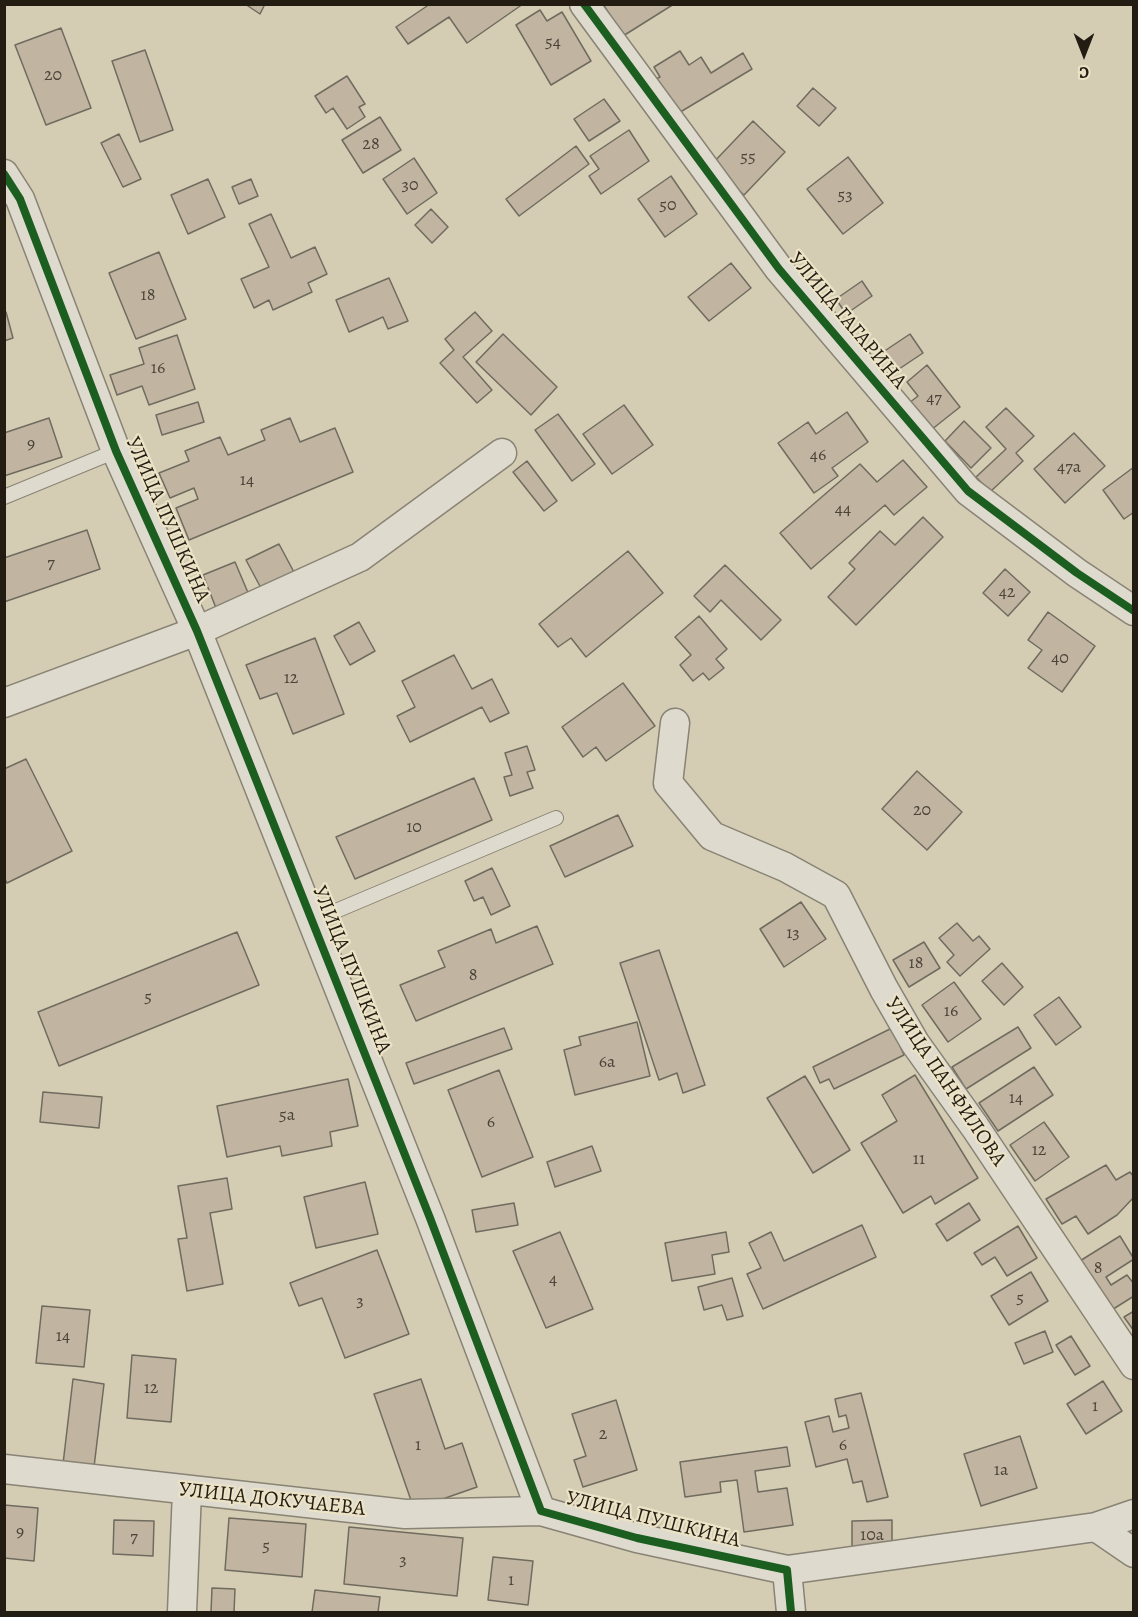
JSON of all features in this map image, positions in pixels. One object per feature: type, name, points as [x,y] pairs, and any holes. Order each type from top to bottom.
[{"type":"street","name":"УЛИЦА ГАГАРИНА","points":[[584,4],[779,269],[968,491],[1077,573],[1134,611]]},
{"type":"street","name":"УЛИЦА ПУШКИНА","points":[[4,174],[20,200],[116,452],[197,631],[430,1218],[541,1511],[637,1538],[787,1570],[1096,1527],[1134,1514]]},
{"type":"street","points":[[4,703],[197,631],[360,557],[502,453]]},
{"type":"street","name":"УЛИЦА ПАНФИЛОВА","points":[[675,723],[668,783],[712,836],[785,867],[836,895],[915,1043],[975,1127],[1134,1365]]},
{"type":"street","name":"УЛИЦА ДОКУЧАЕВА","points":[[4,1469],[405,1514],[541,1511]]},
{"type":"street","points":[[182,1612],[187,1491]]},
{"type":"street","points":[[1096,1527],[1134,1553]]},
{"type":"street","points":[[787,1570],[791,1612]]},
{"type":"lane","points":[[4,497],[116,452]]},
{"type":"lane","points":[[312,921],[556,818]]},
{"type":"building","points":[[245,4],[265,4],[260,14]]},
{"type":"building","points":[[430,4],[523,4],[467,43],[449,17],[408,44],[396,27]]},
{"type":"building","points":[[603,4],[674,4],[623,36]]},
{"type":"building","points":[[540,10],[547,21],[562,12],[591,61],[551,85],[516,25]]},
{"type":"building","points":[[61,28],[91,108],[46,125],[15,45]]},
{"type":"building","points":[[145,50],[173,130],[140,142],[112,61]]},
{"type":"building","points":[[680,51],[689,65],[701,57],[711,73],[743,53],[752,69],[677,114],[656,79],[660,77],[654,67]]},
{"type":"building","points":[[347,76],[365,104],[359,107],[365,117],[347,129],[333,108],[326,113],[315,96]]},
{"type":"building","points":[[813,88],[836,108],[819,126],[797,106]]},
{"type":"building","points":[[604,99],[620,121],[589,141],[574,119]]},
{"type":"building","points":[[380,117],[401,150],[363,173],[342,140]]},
{"type":"building","points":[[753,121],[785,152],[744,195],[711,165]]},
{"type":"building","points":[[629,130],[649,161],[601,194],[589,176],[599,169],[590,156]]},
{"type":"building","points":[[119,134],[141,179],[123,187],[101,143]]},
{"type":"building","points":[[576,146],[589,164],[519,216],[506,199]]},
{"type":"building","points":[[848,157],[883,203],[843,234],[807,189]]},
{"type":"building","points":[[414,158],[437,193],[407,214],[383,179]]},
{"type":"building","points":[[671,176],[697,214],[665,237],[638,199]]},
{"type":"building","points":[[208,179],[225,217],[188,234],[171,195]]},
{"type":"building","points":[[251,179],[258,196],[239,204],[232,187]]},
{"type":"building","points":[[431,209],[448,227],[432,243],[415,225]]},
{"type":"building","points":[[271,214],[291,258],[315,247],[327,274],[308,283],[312,292],[273,310],[269,300],[254,308],[241,279],[269,267],[249,224]]},
{"type":"building","points":[[159,252],[186,319],[136,339],[109,273]]},
{"type":"building","points":[[731,263],[751,288],[709,321],[688,297]]},
{"type":"building","points":[[389,278],[408,321],[388,329],[383,317],[349,332],[336,300]]},
{"type":"building","points":[[862,281],[872,296],[846,314],[836,299]]},
{"type":"building","points":[[6,312],[13,338],[4,341],[4,313]]},
{"type":"building","points":[[475,312],[492,331],[463,357],[492,390],[477,403],[440,363],[454,350],[445,339]]},
{"type":"building","points":[[503,334],[557,387],[531,415],[476,362]]},
{"type":"building","points":[[910,334],[923,353],[896,371],[883,352]]},
{"type":"building","points":[[177,335],[195,389],[149,405],[142,386],[117,395],[110,375],[144,364],[139,348]]},
{"type":"building","points":[[927,365],[960,407],[931,430],[909,403],[918,396],[907,382]]},
{"type":"building","points":[[198,402],[204,422],[162,435],[156,415]]},
{"type":"building","points":[[624,405],[653,445],[612,474],[583,434]]},
{"type":"building","points":[[1006,408],[1034,436],[1016,453],[1023,461],[990,492],[976,477],[1006,449],[986,427]]},
{"type":"building","points":[[847,412],[868,442],[832,468],[838,476],[814,493],[778,443],[808,422],[816,434]]},
{"type":"building","points":[[558,414],[595,464],[572,481],[535,430]]},
{"type":"building","points":[[49,418],[62,457],[4,476],[4,433]]},
{"type":"building","points":[[290,418],[300,442],[335,428],[353,472],[189,540],[176,508],[198,499],[194,488],[170,498],[159,473],[189,461],[185,451],[220,437],[228,455],[265,440],[261,430]]},
{"type":"building","points":[[964,421],[991,448],[971,468],[945,441]]},
{"type":"building","points":[[1074,433],[1105,466],[1065,503],[1034,469]]},
{"type":"building","points":[[903,460],[927,487],[894,515],[885,505],[811,569],[780,533],[860,464],[877,482]]},
{"type":"building","points":[[527,461],[557,501],[544,511],[513,472]]},
{"type":"building","points":[[1134,467],[1134,512],[1124,519],[1103,490]]},
{"type":"building","points":[[923,517],[943,537],[856,625],[828,597],[855,569],[849,563],[880,531],[895,545]]},
{"type":"building","points":[[87,530],[100,569],[4,602],[4,558]]},
{"type":"building","points":[[279,544],[295,574],[262,590],[246,560]]},
{"type":"building","points":[[628,551],[663,593],[586,657],[571,638],[558,647],[539,624]]},
{"type":"building","points":[[235,562],[249,595],[216,608],[203,575]]},
{"type":"building","points":[[725,565],[781,620],[761,640],[721,600],[710,612],[694,596]]},
{"type":"building","points":[[1005,569],[1030,592],[1008,616],[983,593]]},
{"type":"building","points":[[1048,612],[1095,646],[1062,692],[1028,668],[1042,650],[1028,640]]},
{"type":"building","points":[[699,616],[727,649],[716,659],[724,668],[709,680],[703,673],[693,681],[680,665],[691,655],[675,637]]},
{"type":"building","points":[[359,622],[375,651],[350,665],[334,636]]},
{"type":"building","points":[[315,638],[344,714],[293,734],[277,693],[260,699],[246,665]]},
{"type":"building","points":[[454,655],[472,689],[492,679],[509,713],[490,722],[482,707],[410,742],[397,716],[415,707],[402,681]]},
{"type":"building","points":[[623,683],[655,726],[606,761],[596,747],[583,757],[562,727]]},
{"type":"building","points":[[527,746],[535,770],[527,772],[533,788],[510,796],[504,777],[512,775],[505,753]]},
{"type":"building","points":[[26,759],[72,851],[7,883],[4,878],[4,769]]},
{"type":"building","points":[[917,771],[962,812],[927,850],[882,809]]},
{"type":"building","points":[[474,778],[492,820],[355,879],[336,837]]},
{"type":"building","points":[[618,815],[633,846],[565,877],[550,846]]},
{"type":"building","points":[[492,868],[510,906],[491,915],[483,897],[474,901],[465,881]]},
{"type":"building","points":[[801,902],[826,939],[784,967],[760,929]]},
{"type":"building","points":[[957,923],[973,941],[979,936],[990,949],[960,976],[947,962],[954,955],[939,938]]},
{"type":"building","points":[[537,926],[553,964],[416,1021],[400,985],[445,967],[438,951],[491,929],[496,943]]},
{"type":"building","points":[[237,932],[259,985],[59,1066],[38,1012]]},
{"type":"building","points":[[924,942],[940,968],[909,987],[893,960]]},
{"type":"building","points":[[659,950],[705,1085],[683,1093],[677,1073],[659,1080],[620,963]]},
{"type":"building","points":[[1002,963],[1023,987],[1004,1005],[982,981]]},
{"type":"building","points":[[954,982],[981,1019],[948,1042],[922,1005]]},
{"type":"building","points":[[1059,997],[1081,1027],[1056,1045],[1034,1015]]},
{"type":"building","points":[[637,1022],[650,1076],[575,1095],[564,1050],[581,1045],[579,1037]]},
{"type":"building","points":[[1018,1027],[1031,1048],[966,1089],[952,1067]]},
{"type":"building","points":[[504,1028],[512,1049],[414,1084],[406,1063]]},
{"type":"building","points":[[892,1028],[904,1055],[834,1089],[829,1079],[820,1083],[813,1067]]},
{"type":"building","points":[[1034,1067],[1053,1095],[998,1131],[979,1103]]},
{"type":"building","points":[[499,1070],[533,1157],[482,1177],[448,1090]]},
{"type":"building","points":[[915,1075],[978,1178],[935,1204],[931,1196],[903,1213],[861,1143],[897,1121],[882,1095]]},
{"type":"building","points":[[805,1076],[850,1150],[813,1173],[767,1098]]},
{"type":"building","points":[[348,1079],[358,1126],[330,1132],[332,1146],[282,1156],[280,1146],[227,1157],[217,1106]]},
{"type":"building","points":[[43,1092],[102,1097],[99,1128],[40,1122]]},
{"type":"building","points":[[1044,1122],[1069,1157],[1035,1181],[1010,1145]]},
{"type":"building","points":[[592,1146],[601,1171],[555,1187],[547,1162]]},
{"type":"building","points":[[1106,1165],[1116,1180],[1130,1172],[1134,1177],[1134,1197],[1117,1215],[1088,1234],[1076,1216],[1062,1224],[1046,1199]]},
{"type":"building","points":[[227,1178],[232,1209],[210,1213],[223,1284],[187,1291],[178,1239],[187,1238],[178,1186]]},
{"type":"building","points":[[365,1182],[378,1234],[316,1248],[304,1197]]},
{"type":"building","points":[[514,1203],[518,1225],[476,1232],[472,1210]]},
{"type":"building","points":[[969,1203],[980,1220],[947,1241],[936,1224]]},
{"type":"building","points":[[862,1225],[876,1257],[763,1309],[747,1274],[761,1268],[749,1243],[771,1232],[784,1261]]},
{"type":"building","points":[[1018,1226],[1037,1258],[1007,1276],[995,1257],[982,1265],[974,1253]]},
{"type":"building","points":[[560,1232],[593,1309],[546,1328],[513,1251]]},
{"type":"building","points":[[726,1232],[729,1252],[712,1255],[715,1274],[672,1281],[665,1243]]},
{"type":"building","points":[[1120,1236],[1134,1259],[1106,1277],[1111,1285],[1127,1275],[1134,1284],[1134,1296],[1107,1313],[1075,1264]]},
{"type":"building","points":[[377,1250],[409,1334],[345,1358],[322,1298],[299,1306],[290,1283]]},
{"type":"building","points":[[1031,1272],[1048,1301],[1009,1325],[991,1296]]},
{"type":"building","points":[[732,1278],[743,1316],[727,1320],[722,1305],[704,1310],[698,1287]]},
{"type":"building","points":[[42,1306],[90,1310],[84,1367],[36,1363]]},
{"type":"building","points":[[1134,1311],[1134,1331],[1124,1317]]},
{"type":"building","points":[[1045,1331],[1053,1352],[1024,1364],[1015,1343]]},
{"type":"building","points":[[1071,1336],[1090,1366],[1075,1375],[1056,1345]]},
{"type":"building","points":[[132,1355],[176,1359],[171,1422],[127,1418]]},
{"type":"building","points":[[73,1379],[104,1384],[94,1467],[63,1464]]},
{"type":"building","points":[[421,1379],[445,1449],[462,1443],[477,1487],[414,1509],[374,1394]]},
{"type":"building","points":[[1103,1381],[1122,1411],[1086,1434],[1067,1404]]},
{"type":"building","points":[[861,1393],[888,1497],[867,1502],[862,1481],[853,1483],[847,1459],[816,1467],[805,1422],[829,1416],[833,1432],[849,1428],[846,1415],[839,1417],[835,1399]]},
{"type":"building","points":[[616,1400],[637,1470],[583,1487],[574,1460],[586,1456],[572,1414]]},
{"type":"building","points":[[1020,1436],[1037,1488],[981,1506],[964,1454]]},
{"type":"building","points":[[787,1447],[790,1466],[755,1471],[758,1492],[787,1488],[793,1525],[744,1532],[737,1480],[720,1482],[721,1492],[685,1497],[680,1462]]},
{"type":"building","points":[[4,1505],[38,1508],[34,1561],[4,1558]]},
{"type":"building","points":[[229,1518],[306,1524],[302,1577],[225,1570]]},
{"type":"building","points":[[114,1520],[154,1521],[153,1556],[113,1554]]},
{"type":"building","points":[[892,1520],[892,1552],[852,1552],[852,1521]]},
{"type":"building","points":[[349,1527],[463,1538],[457,1596],[344,1584]]},
{"type":"building","points":[[493,1557],[533,1561],[528,1605],[488,1600]]},
{"type":"building","points":[[212,1588],[235,1589],[234,1612],[211,1612]]},
{"type":"building","points":[[315,1590],[380,1597],[378,1612],[312,1612]]},
{"type":"cycle path","points":[[584,4],[779,269],[968,491],[1077,573],[1134,611]]},
{"type":"cycle path","points":[[4,174],[20,199],[116,451],[197,631],[430,1218],[541,1511],[637,1538],[787,1570],[791,1612]]}]
